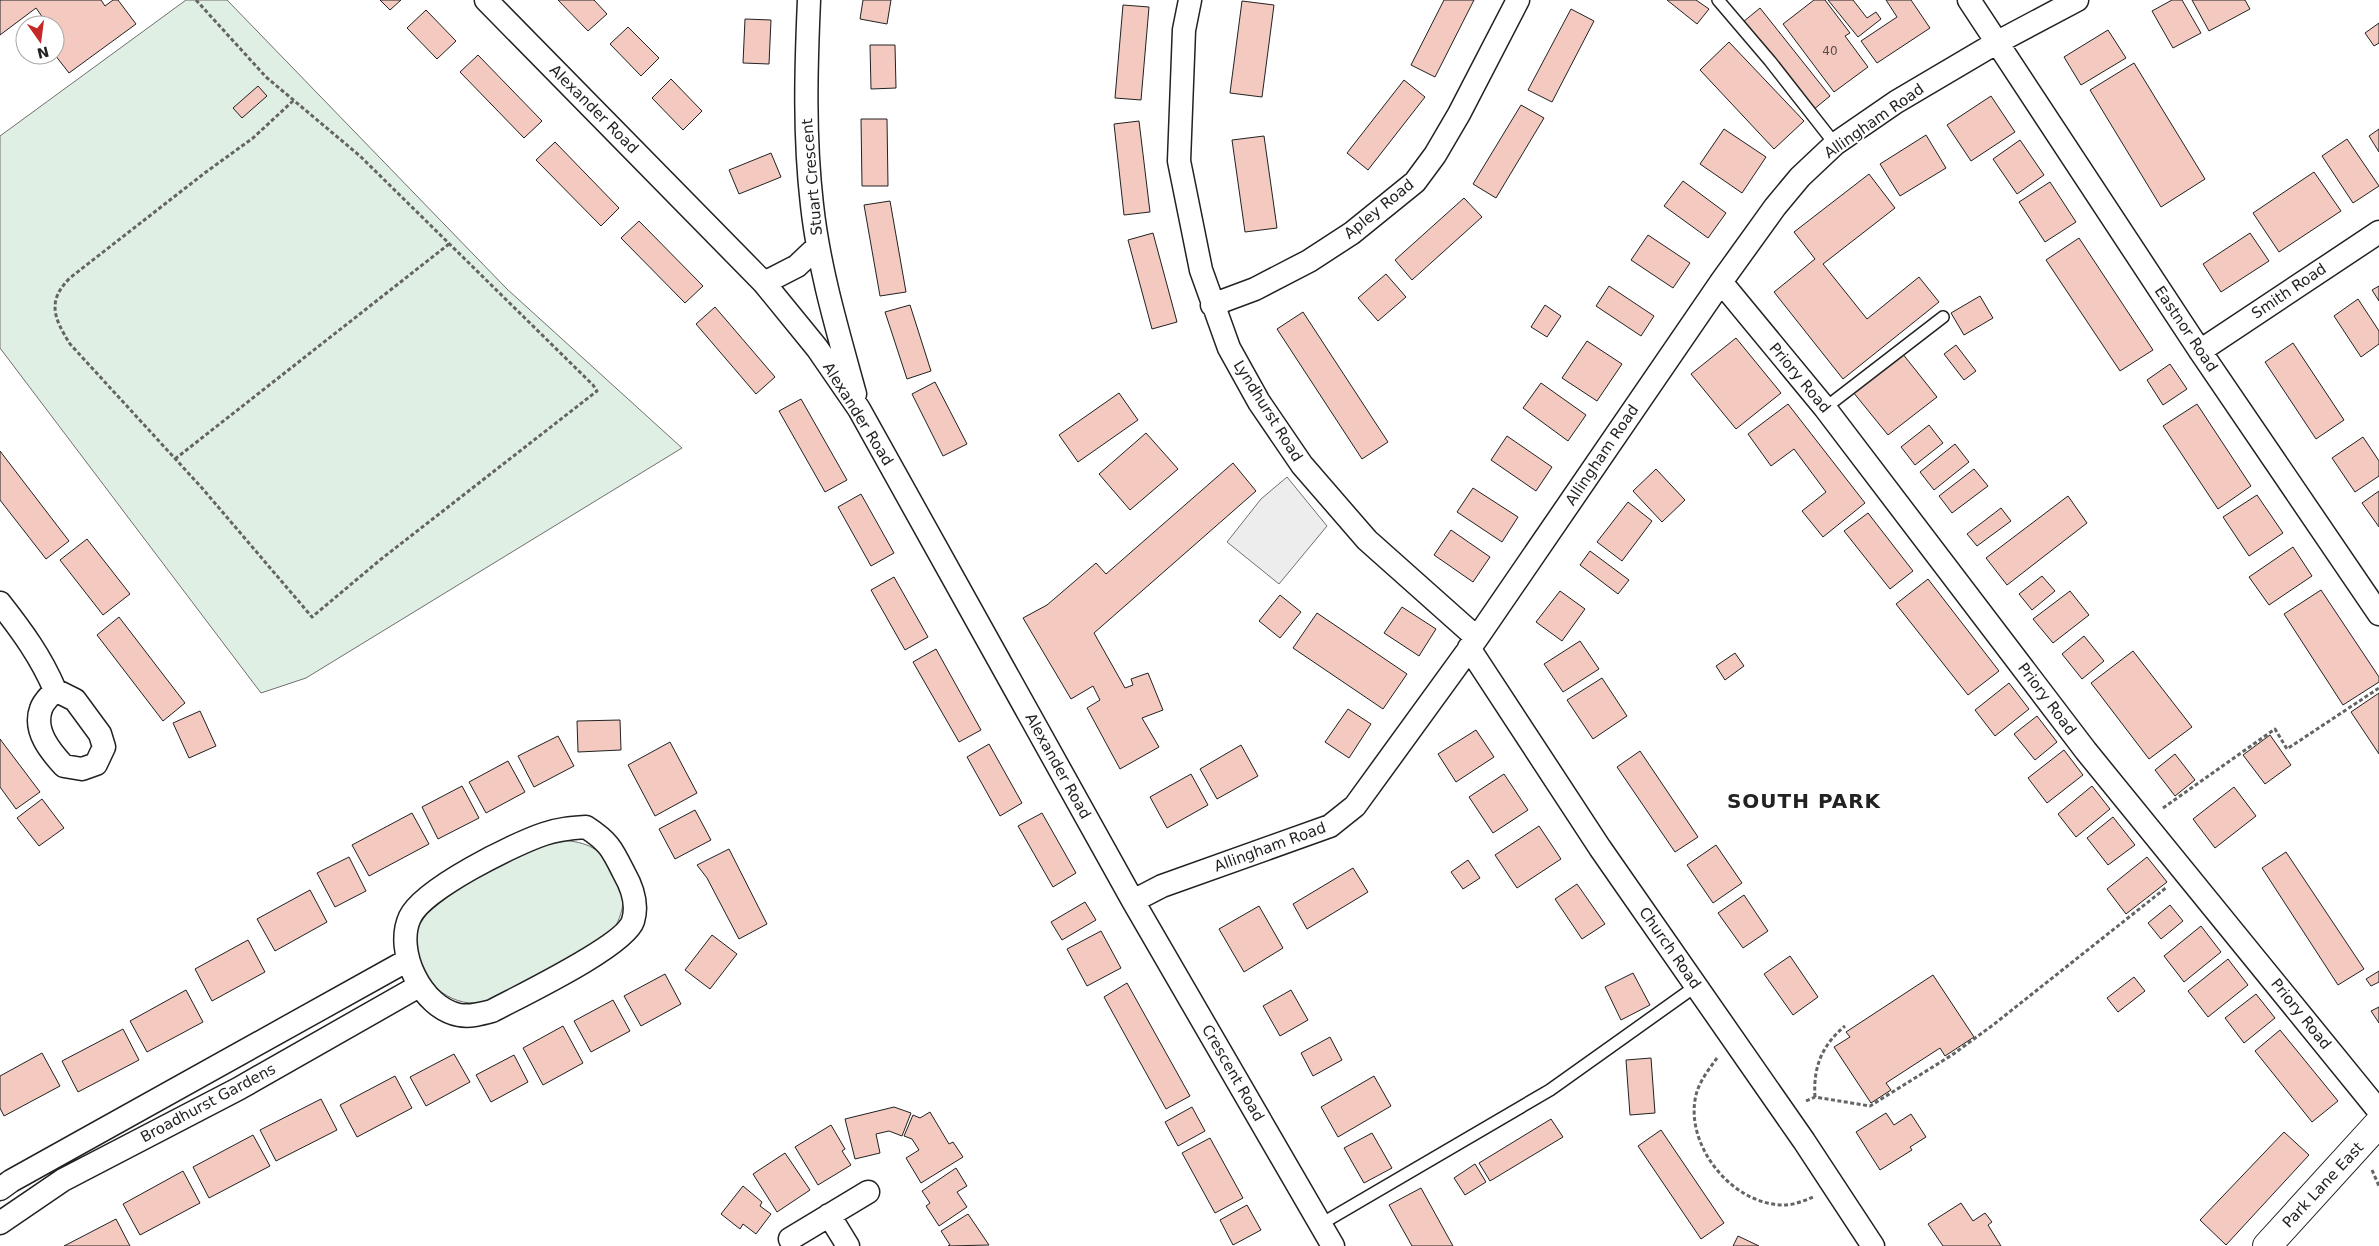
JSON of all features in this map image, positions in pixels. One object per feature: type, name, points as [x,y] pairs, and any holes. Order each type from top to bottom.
[{"type":"street","name":"Alexander Road","points":[[486,0],[764,282],[817,348],[859,409],[1133,901]]},
{"type":"street","name":"Stuart Crescent","points":[[809,0],[806,66],[808,157],[818,246],[859,409]]},
{"type":"street","name":"Lyndhurst Road","points":[[1190,0],[1184,30],[1178,162],[1199,261],[1212,305],[1229,348],[1255,394],[1302,465],[1367,540],[1473,643]]},
{"type":"street","name":"Apley Road","points":[[1212,305],[1255,289],[1309,260],[1352,233],[1415,182],[1436,156],[1518,0]]},
{"type":"street","name":"Eastnor Road","points":[[1969,0],[2200,350],[2379,614]]},
{"type":"street","name":"Allingham Road","points":[[1133,901],[1162,886],[1330,826],[1355,806],[1375,782],[1473,643],[1721,282],[1787,192],[1835,144],[1896,102],[1996,43],[2077,0]]},
{"type":"street","name":"Smith Road","points":[[2200,350],[2379,232]]},
{"type":"street","points":[[764,282],[797,266],[818,246]]},
{"type":"street","name":"Priory Road","points":[[1721,282],[1825,408],[2086,751],[2145,821],[2379,1111]]},
{"type":"street","points":[[0,603],[32,644],[55,690]]},
{"type":"street","name":"Church Road","points":[[1473,643],[1600,848],[1782,1110],[1872,1246]]},
{"type":"street","points":[[586,827],[605,839],[631,886],[635,902],[634,920],[627,933],[604,950],[492,1011],[474,1016],[458,1015],[440,1007],[418,986],[408,960],[406,939],[409,918],[418,905],[441,888],[488,860],[544,834],[566,828],[586,827]]},
{"type":"street","name":"Crescent Road","points":[[1133,901],[1333,1246]]},
{"type":"street","name":"Broadhurst Gardens","points":[[0,1189],[11,1181],[223,1062],[408,960]]},
{"type":"street","name":"Broadhurst Gardens","points":[[0,1223],[64,1180],[238,1089],[418,986]]},
{"type":"street","name":"Park Lane East","points":[[2275,1244],[2379,1123]]},
{"type":"street","points":[[790,1239],[868,1192]]},
{"type":"street","points":[[829,1215],[848,1246]]},
{"type":"lane","points":[[1718,0],[1770,61],[1835,144]]},
{"type":"lane","points":[[1825,408],[1943,317]]},
{"type":"lane","points":[[1321,1224],[1550,1090],[1696,986]]},
{"type":"path","points":[[196,0],[266,77],[294,100],[360,156],[593,384],[597,391],[380,560],[312,617],[175,459],[70,344],[56,317],[55,302],[59,289],[206,172],[252,138],[294,100]]},
{"type":"path","points":[[175,459],[449,244]]},
{"type":"path","points":[[2145,821],[2275,729],[2287,748],[2379,688]]},
{"type":"path","points":[[1782,1110],[1815,1097],[1870,1106],[1952,1055],[1993,1025],[2186,872]]},
{"type":"path","points":[[1815,1097],[1814,1082],[1822,1052],[1831,1037],[1845,1026]]},
{"type":"path","points":[[1735,1042],[1717,1058],[1696,1094],[1694,1113],[1697,1132],[1704,1149],[1720,1175],[1740,1190],[1760,1200],[1784,1205],[1804,1201],[1834,1187]]},
{"type":"green space","points":[[186,0],[227,0],[507,289],[682,448],[306,678],[261,693],[0,348],[0,136]]},
{"type":"green space","points":[[560,840],[578,842],[599,852],[609,864],[620,883],[623,891],[621,914],[611,934],[594,948],[488,1002],[463,1002],[441,992],[424,973],[416,948],[415,938],[426,915],[445,896],[492,869],[525,852]]},
{"type":"shaded area","points":[[1287,477],[1327,526],[1279,584],[1227,542],[1261,499]]},
{"type":"building","points":[[0,0],[101,0],[105,6],[113,0],[118,0],[136,24],[69,73],[63,65],[65,65],[65,15],[41,15],[36,8],[27,15],[15,15],[15,24],[0,35]]},
{"type":"building","points":[[380,0],[401,0],[390,10]]},
{"type":"building","points":[[558,0],[594,0],[607,14],[588,31]]},
{"type":"building","points":[[863,0],[891,0],[887,24],[860,19]]},
{"type":"building","points":[[1444,0],[1474,0],[1435,77],[1411,65]]},
{"type":"building","points":[[1667,0],[1696,0],[1709,9],[1697,24]]},
{"type":"building","points":[[1814,0],[1825,0],[1850,33],[1845,36],[1868,67],[1834,92],[1783,24]]},
{"type":"building","points":[[1828,0],[1853,0],[1867,18],[1876,12],[1881,19],[1858,37]]},
{"type":"building","points":[[1886,0],[1911,0],[1930,28],[1877,63],[1861,41],[1897,17]]},
{"type":"building","points":[[2172,0],[2182,0],[2201,33],[2173,48],[2152,11]]},
{"type":"building","points":[[2192,0],[2245,0],[2250,9],[2209,31]]},
{"type":"building","points":[[1242,1],[1274,5],[1262,97],[1230,93]]},
{"type":"building","points":[[1123,5],[1149,7],[1141,100],[1115,98]]},
{"type":"building","points":[[1760,8],[1830,96],[1813,110],[1743,22]]},
{"type":"building","points":[[1571,9],[1594,21],[1552,102],[1528,90]]},
{"type":"building","points":[[426,10],[456,41],[437,59],[407,28]]},
{"type":"building","points":[[745,19],[771,20],[769,64],[743,63]]},
{"type":"building","points":[[2379,23],[2379,43],[2374,46],[2365,33]]},
{"type":"building","points":[[628,27],[659,58],[641,76],[610,44]]},
{"type":"building","points":[[2108,30],[2126,58],[2081,85],[2064,57]]},
{"type":"building","points":[[1729,42],[1804,121],[1774,149],[1700,70]]},
{"type":"building","points":[[870,45],[895,45],[896,88],[871,89]]},
{"type":"building","points":[[478,55],[542,121],[524,138],[460,72]]},
{"type":"building","points":[[2134,63],[2205,179],[2161,207],[2090,90]]},
{"type":"building","points":[[671,79],[702,111],[683,130],[652,98]]},
{"type":"building","points":[[1404,80],[1425,97],[1368,170],[1347,153]]},
{"type":"building","points":[[258,86],[267,96],[242,118],[233,108]]},
{"type":"building","points":[[1991,96],[2015,132],[1971,161],[1947,125]]},
{"type":"building","points":[[1521,105],[1544,118],[1496,198],[1473,184]]},
{"type":"building","points":[[861,119],[887,119],[888,186],[862,186]]},
{"type":"building","points":[[1139,121],[1150,212],[1124,215],[1114,124]]},
{"type":"building","points":[[1724,129],[1766,157],[1742,193],[1700,164]]},
{"type":"building","points":[[2379,129],[2379,152],[2369,136]]},
{"type":"building","points":[[1926,135],[1946,168],[1900,196],[1880,164]]},
{"type":"building","points":[[1264,136],[1277,228],[1245,232],[1232,140]]},
{"type":"building","points":[[2347,139],[2379,186],[2353,203],[2322,156]]},
{"type":"building","points":[[2020,140],[2044,175],[2017,194],[1993,159]]},
{"type":"building","points":[[555,142],[619,208],[601,226],[536,160]]},
{"type":"building","points":[[771,153],[781,177],[739,194],[729,170]]},
{"type":"building","points":[[2314,172],[2341,211],[2279,252],[2253,213]]},
{"type":"building","points":[[1869,174],[1895,208],[1823,264],[1867,319],[1919,277],[1939,302],[1843,379],[1774,292],[1815,259],[1794,232]]},
{"type":"building","points":[[1683,181],[1726,213],[1708,238],[1664,206]]},
{"type":"building","points":[[2050,182],[2076,222],[2045,242],[2019,202]]},
{"type":"building","points":[[1464,198],[1482,217],[1412,280],[1395,260]]},
{"type":"building","points":[[890,201],[906,292],[880,296],[864,205]]},
{"type":"building","points":[[639,221],[703,286],[685,303],[621,238]]},
{"type":"building","points":[[1153,233],[1177,322],[1152,329],[1128,240]]},
{"type":"building","points":[[2250,233],[2269,261],[2221,292],[2203,264]]},
{"type":"building","points":[[1648,235],[1690,263],[1673,288],[1631,260]]},
{"type":"building","points":[[2079,238],[2153,350],[2120,371],[2046,260]]},
{"type":"building","points":[[1386,274],[1406,297],[1378,321],[1358,298]]},
{"type":"building","points":[[1609,286],[1654,316],[1641,336],[1596,306]]},
{"type":"building","points":[[2379,286],[2379,301],[2372,290]]},
{"type":"building","points":[[1980,296],[1993,318],[1964,335],[1951,313]]},
{"type":"building","points":[[2358,299],[2379,331],[2379,344],[2361,357],[2334,316]]},
{"type":"building","points":[[910,305],[931,371],[907,379],[885,312]]},
{"type":"building","points":[[1545,305],[1561,316],[1547,337],[1531,327]]},
{"type":"building","points":[[715,307],[775,377],[756,394],[696,324]]},
{"type":"building","points":[[1303,312],[1388,442],[1362,459],[1277,329]]},
{"type":"building","points":[[1736,338],[1781,393],[1736,429],[1691,374]]},
{"type":"building","points":[[1587,341],[1622,364],[1597,401],[1562,378]]},
{"type":"building","points":[[2293,343],[2344,420],[2316,439],[2265,362]]},
{"type":"building","points":[[1956,345],[1976,371],[1964,380],[1944,354]]},
{"type":"building","points":[[1902,353],[1937,397],[1888,435],[1853,392]]},
{"type":"building","points":[[2170,364],[2187,389],[2163,405],[2147,380]]},
{"type":"building","points":[[935,382],[967,444],[943,456],[912,394]]},
{"type":"building","points":[[1541,383],[1586,415],[1568,441],[1523,408]]},
{"type":"building","points":[[1119,393],[1138,420],[1078,462],[1059,435]]},
{"type":"building","points":[[801,399],[847,480],[825,492],[779,411]]},
{"type":"building","points":[[1788,404],[1865,503],[1823,537],[1802,511],[1826,492],[1794,449],[1771,466],[1748,434]]},
{"type":"building","points":[[2197,404],[2251,486],[2218,509],[2163,426]]},
{"type":"building","points":[[1929,425],[1943,443],[1915,465],[1901,447]]},
{"type":"building","points":[[1146,433],[1178,469],[1130,510],[1099,474]]},
{"type":"building","points":[[1507,436],[1552,467],[1536,491],[1491,460]]},
{"type":"building","points":[[2363,437],[2379,461],[2379,476],[2355,492],[2332,458]]},
{"type":"building","points":[[1955,444],[1969,462],[1934,490],[1920,472]]},
{"type":"building","points":[[0,451],[69,541],[46,559],[0,500]]},
{"type":"building","points":[[1233,463],[1256,491],[1094,633],[1125,688],[1133,685],[1131,679],[1148,673],[1163,710],[1142,718],[1159,747],[1120,769],[1087,708],[1100,700],[1093,686],[1071,699],[1023,618],[1047,605],[1096,563],[1106,574]]},
{"type":"building","points":[[1656,469],[1685,500],[1662,522],[1633,491]]},
{"type":"building","points":[[1974,469],[1988,486],[1952,513],[1939,496]]},
{"type":"building","points":[[1473,488],[1518,517],[1502,542],[1457,512]]},
{"type":"building","points":[[2379,491],[2379,527],[2362,503]]},
{"type":"building","points":[[861,494],[894,553],[871,566],[838,507]]},
{"type":"building","points":[[2257,495],[2283,533],[2249,556],[2223,517]]},
{"type":"building","points":[[2068,496],[2087,523],[2007,585],[1986,558]]},
{"type":"building","points":[[1628,502],[1652,521],[1622,561],[1597,542]]},
{"type":"building","points":[[2001,508],[2011,521],[1977,546],[1967,534]]},
{"type":"building","points":[[1868,513],[1913,571],[1890,589],[1844,531]]},
{"type":"building","points":[[1451,530],[1490,557],[1473,582],[1434,555]]},
{"type":"building","points":[[87,539],[130,594],[103,615],[60,560]]},
{"type":"building","points":[[2293,547],[2312,576],[2269,605],[2249,577]]},
{"type":"building","points":[[1590,551],[1629,580],[1618,594],[1580,565]]},
{"type":"building","points":[[2042,576],[2055,591],[2032,610],[2019,594]]},
{"type":"building","points":[[894,577],[928,637],[905,650],[871,590]]},
{"type":"building","points":[[1928,579],[1999,671],[1968,695],[1896,604]]},
{"type":"building","points":[[2321,590],[2379,677],[2379,682],[2343,705],[2284,614]]},
{"type":"building","points":[[1560,591],[1585,609],[1562,641],[1536,622]]},
{"type":"building","points":[[2070,591],[2089,615],[2053,643],[2033,619]]},
{"type":"building","points":[[1280,595],[1301,612],[1280,638],[1259,621]]},
{"type":"building","points":[[1402,607],[1436,629],[1419,656],[1384,633]]},
{"type":"building","points":[[1317,613],[1407,674],[1383,709],[1293,648]]},
{"type":"building","points":[[119,617],[185,703],[163,721],[97,635]]},
{"type":"building","points":[[2084,636],[2104,661],[2082,679],[2062,654]]},
{"type":"building","points":[[1580,641],[1599,669],[1563,692],[1544,664]]},
{"type":"building","points":[[936,649],[981,730],[959,742],[913,662]]},
{"type":"building","points":[[2133,651],[2192,727],[2149,759],[2091,683]]},
{"type":"building","points":[[1735,653],[1744,666],[1725,680],[1716,666]]},
{"type":"building","points":[[1602,678],[1627,716],[1593,739],[1567,700]]},
{"type":"building","points":[[2009,683],[2029,709],[1995,736],[1975,710]]},
{"type":"building","points":[[2379,693],[2379,754],[2351,712]]},
{"type":"building","points":[[1348,709],[1371,724],[1349,758],[1325,742]]},
{"type":"building","points":[[200,711],[216,746],[189,758],[173,723]]},
{"type":"building","points":[[2037,716],[2057,742],[2035,760],[2014,734]]},
{"type":"building","points":[[620,720],[621,750],[578,752],[577,721]]},
{"type":"building","points":[[1476,730],[1494,757],[1456,782],[1438,754]]},
{"type":"building","points":[[2270,735],[2291,765],[2265,784],[2243,755]]},
{"type":"building","points":[[558,736],[574,766],[534,787],[518,756]]},
{"type":"building","points":[[0,739],[40,792],[16,809],[0,787]]},
{"type":"building","points":[[670,742],[697,793],[655,816],[628,765]]},
{"type":"building","points":[[989,744],[1022,803],[1000,816],[967,757]]},
{"type":"building","points":[[1241,745],[1258,776],[1217,799],[1200,769]]},
{"type":"building","points":[[2064,750],[2083,775],[2047,803],[2028,778]]},
{"type":"building","points":[[1640,751],[1698,837],[1675,852],[1617,767]]},
{"type":"building","points":[[2175,754],[2195,780],[2175,796],[2155,770]]},
{"type":"building","points":[[508,761],[525,792],[486,813],[469,782]]},
{"type":"building","points":[[1191,774],[1208,805],[1167,828],[1150,797]]},
{"type":"building","points":[[1504,774],[1528,810],[1493,833],[1469,797]]},
{"type":"building","points":[[462,786],[479,818],[438,839],[422,807]]},
{"type":"building","points":[[2092,786],[2110,809],[2076,837],[2058,814]]},
{"type":"building","points":[[2234,787],[2256,816],[2215,848],[2193,819]]},
{"type":"building","points":[[42,799],[64,828],[39,846],[17,818]]},
{"type":"building","points":[[695,810],[711,840],[675,859],[659,829]]},
{"type":"building","points":[[412,813],[429,844],[369,876],[352,845]]},
{"type":"building","points":[[1042,813],[1076,873],[1053,887],[1018,826]]},
{"type":"building","points":[[2113,817],[2135,845],[2108,865],[2087,838]]},
{"type":"building","points":[[1539,826],[1561,859],[1517,888],[1495,855]]},
{"type":"building","points":[[1716,845],[1742,883],[1713,903],[1687,865]]},
{"type":"building","points":[[729,849],[767,924],[739,939],[707,878],[697,865]]},
{"type":"building","points":[[2286,852],[2364,969],[2338,985],[2262,868]]},
{"type":"building","points":[[349,857],[366,891],[335,907],[317,873]]},
{"type":"building","points":[[2147,857],[2167,882],[2126,914],[2107,889]]},
{"type":"building","points":[[1468,860],[1480,878],[1463,889],[1451,872]]},
{"type":"building","points":[[1353,868],[1368,892],[1307,929],[1293,904]]},
{"type":"building","points":[[1577,884],[1605,924],[1582,939],[1555,899]]},
{"type":"building","points":[[310,890],[327,922],[275,951],[257,919]]},
{"type":"building","points":[[1744,895],[1768,931],[1743,948],[1718,913]]},
{"type":"building","points":[[1085,902],[1096,920],[1062,940],[1051,922]]},
{"type":"building","points":[[2170,905],[2183,921],[2161,939],[2148,923]]},
{"type":"building","points":[[1259,906],[1283,948],[1244,972],[1219,929]]},
{"type":"building","points":[[2201,926],[2221,952],[2184,982],[2164,956]]},
{"type":"building","points":[[1101,931],[1121,968],[1087,986],[1067,949]]},
{"type":"building","points":[[712,935],[737,954],[710,989],[685,970]]},
{"type":"building","points":[[248,940],[265,972],[212,1001],[195,969]]},
{"type":"building","points":[[1790,956],[1818,997],[1793,1015],[1764,974]]},
{"type":"building","points":[[2228,959],[2248,985],[2208,1017],[2188,991]]},
{"type":"building","points":[[2379,971],[2379,982],[2371,986],[2366,979]]},
{"type":"building","points":[[1633,973],[1650,1005],[1621,1020],[1605,987]]},
{"type":"building","points":[[665,974],[681,1004],[641,1026],[624,996]]},
{"type":"building","points":[[1933,975],[1974,1037],[1945,1056],[1940,1048],[1886,1083],[1891,1090],[1871,1103],[1834,1047],[1850,1037],[1846,1032]]},
{"type":"building","points":[[2134,977],[2145,991],[2118,1012],[2107,998]]},
{"type":"building","points":[[1127,983],[1190,1096],[1166,1109],[1104,997]]},
{"type":"building","points":[[186,990],[203,1022],[147,1052],[130,1021]]},
{"type":"building","points":[[1291,990],[1308,1020],[1280,1036],[1263,1006]]},
{"type":"building","points":[[2256,994],[2275,1018],[2244,1043],[2225,1018]]},
{"type":"building","points":[[613,1000],[630,1031],[591,1052],[574,1021]]},
{"type":"building","points":[[2379,1007],[2379,1023],[2371,1011]]},
{"type":"building","points":[[563,1026],[583,1063],[543,1085],[523,1048]]},
{"type":"building","points":[[123,1029],[139,1060],[78,1092],[62,1061]]},
{"type":"building","points":[[2280,1030],[2338,1101],[2312,1122],[2255,1051]]},
{"type":"building","points":[[1330,1037],[1342,1060],[1313,1076],[1301,1053]]},
{"type":"building","points":[[42,1053],[60,1086],[4,1116],[0,1108],[0,1076]]},
{"type":"building","points":[[454,1054],[470,1082],[426,1106],[410,1077]]},
{"type":"building","points":[[514,1055],[528,1082],[491,1102],[476,1075]]},
{"type":"building","points":[[1651,1058],[1655,1113],[1630,1115],[1626,1060]]},
{"type":"building","points":[[395,1076],[412,1108],[357,1137],[340,1105]]},
{"type":"building","points":[[1374,1076],[1391,1106],[1338,1137],[1321,1107]]},
{"type":"building","points":[[321,1099],[337,1130],[276,1161],[260,1130]]},
{"type":"building","points":[[894,1107],[911,1113],[902,1136],[889,1131],[876,1134],[880,1153],[855,1159],[845,1119]]},
{"type":"building","points":[[1192,1107],[1205,1131],[1178,1146],[1165,1122]]},
{"type":"building","points":[[930,1112],[949,1144],[953,1142],[963,1157],[921,1183],[906,1158],[919,1150],[912,1139],[904,1136],[913,1115],[920,1118]]},
{"type":"building","points":[[1886,1113],[1894,1125],[1911,1114],[1926,1137],[1910,1147],[1912,1150],[1880,1170],[1856,1132]]},
{"type":"building","points":[[1551,1119],[1563,1137],[1490,1181],[1479,1163]]},
{"type":"building","points":[[831,1125],[845,1149],[842,1151],[851,1165],[818,1185],[795,1147]]},
{"type":"building","points":[[1661,1130],[1724,1223],[1701,1239],[1638,1146]]},
{"type":"building","points":[[2284,1132],[2309,1155],[2226,1245],[2200,1220]]},
{"type":"building","points":[[1372,1133],[1392,1168],[1364,1183],[1344,1148]]},
{"type":"building","points":[[253,1135],[270,1166],[209,1198],[193,1167]]},
{"type":"building","points":[[1210,1138],[1243,1198],[1215,1213],[1182,1153]]},
{"type":"building","points":[[785,1153],[810,1190],[777,1212],[753,1174]]},
{"type":"building","points":[[1475,1164],[1486,1182],[1465,1195],[1454,1178]]},
{"type":"building","points":[[956,1168],[967,1186],[957,1192],[967,1207],[939,1226],[926,1206],[930,1203],[922,1191]]},
{"type":"building","points":[[183,1171],[200,1203],[140,1235],[123,1204]]},
{"type":"building","points":[[743,1186],[762,1202],[760,1206],[771,1214],[756,1234],[743,1224],[740,1229],[721,1214]]},
{"type":"building","points":[[1421,1188],[1453,1246],[1412,1246],[1389,1205]]},
{"type":"building","points":[[1961,1203],[1973,1221],[1985,1213],[1992,1222],[1988,1225],[2001,1246],[1943,1246],[1928,1224]]},
{"type":"building","points":[[1247,1205],[1261,1230],[1233,1245],[1220,1220]]},
{"type":"building","points":[[968,1214],[989,1245],[948,1246],[950,1245],[941,1231]]},
{"type":"building","points":[[116,1219],[130,1246],[64,1246]]},
{"type":"building","points":[[1738,1236],[1759,1246],[1733,1246]]},
{"type":"district","name":"SOUTH PARK","points":[[1804,801]]}]
